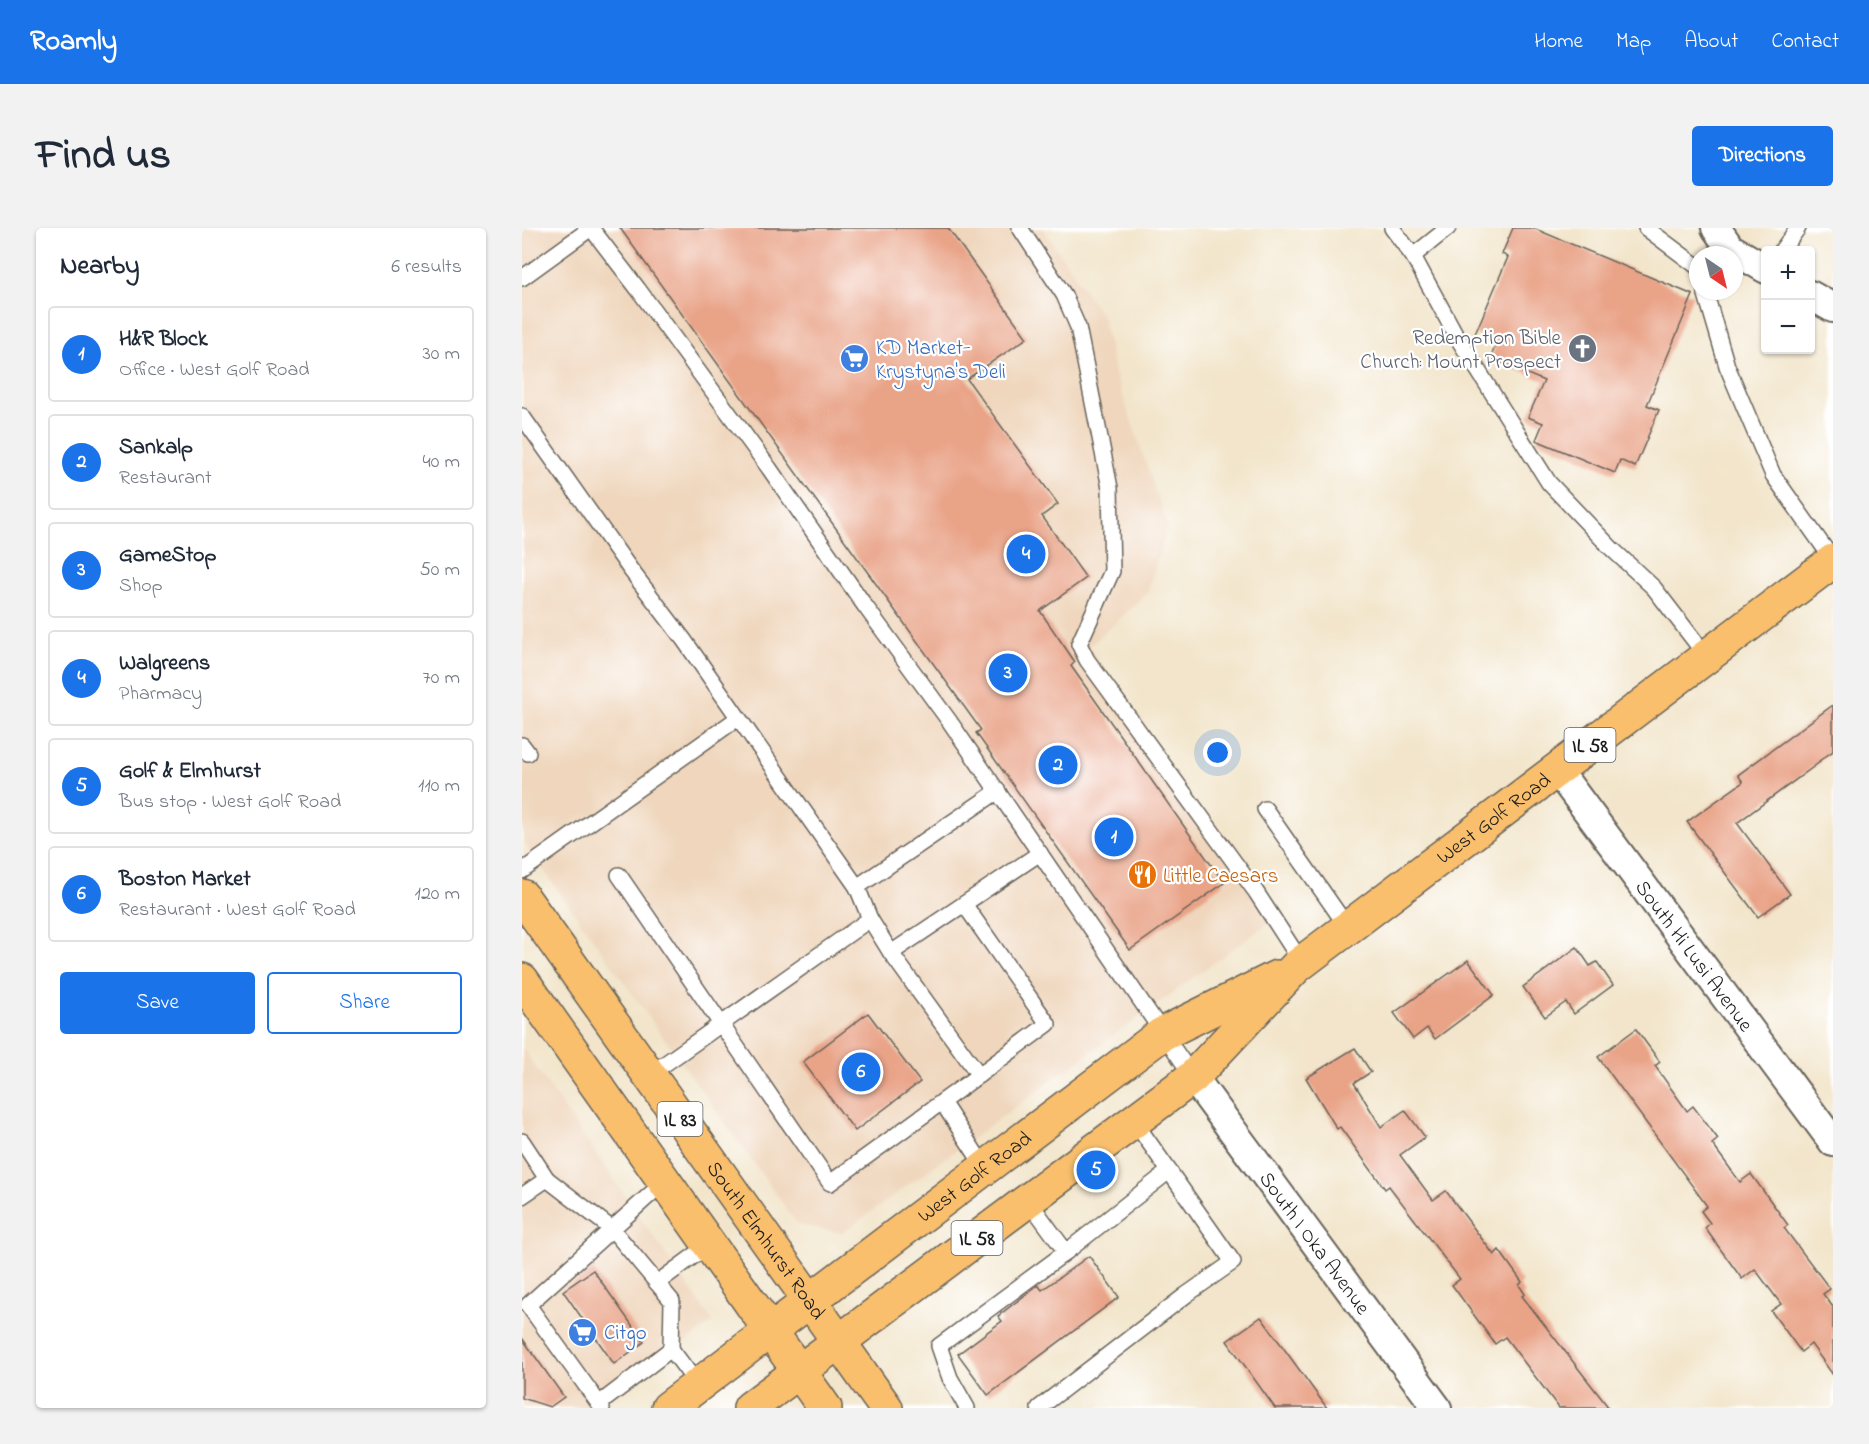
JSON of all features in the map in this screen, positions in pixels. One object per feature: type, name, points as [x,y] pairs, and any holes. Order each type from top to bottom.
[{"type":"main road","name":"West Golf Road","points":[[750,1408],[1192,1077],[1299,965],[1833,561]]},
{"type":"main road","name":"South Elmhurst Road","points":[[522,896],[886,1408]]},
{"type":"main road","name":"West Golf Road","points":[[668,1408],[1162,1034],[1299,965]]},
{"type":"main road","name":"IL 83","points":[[522,980],[825,1408]]},
{"type":"street","points":[[1716,228],[1730,248],[1761,266]]},
{"type":"street","points":[[1815,298],[1833,308]]},
{"type":"street","name":"South Hi Lusi Avenue","points":[[1557,770],[1833,1142]]},
{"type":"street","name":"South I Oka Avenue","points":[[1192,1077],[1437,1408]]},
{"type":"lane","points":[[522,278],[591,228],[769,468],[865,606],[950,722],[1192,1077]]},
{"type":"lane","points":[[1020,228],[1064,295],[1078,327],[1110,488],[1112,571],[1079,644],[1087,660],[1256,892],[1299,965]]},
{"type":"lane","points":[[1392,228],[1413,256],[1457,337],[1549,483],[1611,548],[1654,588],[1707,657]]},
{"type":"lane","points":[[1413,256],[1448,228]]},
{"type":"lane","points":[[1646,228],[1689,260]]},
{"type":"lane","points":[[1785,246],[1798,228]]},
{"type":"lane","points":[[1708,300],[1727,366],[1773,476],[1833,561]]},
{"type":"lane","points":[[522,416],[630,569],[684,640],[857,887],[870,919],[891,953],[979,1075]]},
{"type":"lane","points":[[522,871],[738,718]]},
{"type":"lane","points":[[857,887],[998,791]]},
{"type":"lane","points":[[1264,809],[1348,928]]},
{"type":"lane","points":[[891,953],[1040,853]]},
{"type":"lane","points":[[619,875],[830,1183],[1048,1024],[963,904]]},
{"type":"lane","points":[[649,1074],[870,919]]},
{"type":"lane","points":[[942,1102],[985,1168]]},
{"type":"lane","points":[[1039,1408],[1186,1295],[1233,1262],[1134,1121]]},
{"type":"lane","points":[[522,1141],[547,1179],[612,1229],[672,1301],[671,1349],[698,1385]]},
{"type":"lane","points":[[967,1408],[950,1378],[939,1346],[1066,1252],[1169,1171]]},
{"type":"lane","points":[[522,1196],[547,1179]]},
{"type":"lane","points":[[665,1181],[528,1305],[600,1406],[671,1349]]},
{"type":"lane","points":[[1028,1200],[1066,1252]]},
{"type":"lane","points":[[657,1283],[710,1244]]},
{"type":"shaded area","points":[[522,228],[1043,228],[1102,316],[1114,371],[1168,527],[1147,593],[1089,647],[1270,922],[842,1233],[798,1225],[522,840]]},
{"type":"shaded area","points":[[522,1048],[713,1322],[595,1408],[522,1408]]},
{"type":"building","points":[[620,228],[948,228],[1027,338],[967,379],[1058,504],[1042,516],[1086,578],[1040,611],[1075,662],[1071,666],[1224,883],[1130,950],[976,733],[981,730]]},
{"type":"building","name":"Redemption Bible Church: Mount Prospect","points":[[1513,228],[1533,228],[1689,293],[1689,300],[1691,300],[1647,405],[1659,410],[1635,467],[1620,460],[1615,473],[1536,440],[1543,423],[1528,417],[1544,381],[1490,358],[1497,343],[1475,334],[1508,257],[1502,254]]},
{"type":"building","points":[[1833,705],[1833,751],[1737,823],[1790,894],[1758,917],[1687,822],[1743,782],[1738,775]]},
{"type":"building","points":[[1577,947],[1590,966],[1597,962],[1613,985],[1574,1014],[1566,1002],[1545,1017],[1523,987]]},
{"type":"building","points":[[1468,960],[1494,995],[1435,1039],[1427,1028],[1413,1039],[1394,1013]]},
{"type":"building","points":[[868,1013],[920,1082],[855,1131],[803,1062]]},
{"type":"building","points":[[1636,1029],[1660,1062],[1655,1066],[1687,1111],[1693,1106],[1718,1139],[1712,1144],[1740,1182],[1751,1174],[1788,1225],[1784,1228],[1830,1289],[1823,1294],[1833,1307],[1833,1375],[1811,1344],[1801,1352],[1771,1311],[1781,1304],[1755,1269],[1742,1279],[1705,1228],[1710,1223],[1701,1211],[1707,1206],[1598,1057]]},
{"type":"building","points":[[1355,1048],[1371,1072],[1354,1083],[1381,1127],[1405,1110],[1425,1137],[1400,1155],[1433,1200],[1446,1191],[1494,1255],[1499,1250],[1522,1282],[1519,1285],[1525,1294],[1522,1296],[1609,1408],[1559,1408],[1505,1337],[1495,1344],[1452,1285],[1460,1279],[1389,1186],[1385,1189],[1340,1127],[1337,1129],[1306,1078]]},
{"type":"building","points":[[1089,1256],[1119,1297],[988,1395],[958,1354],[1002,1321],[998,1316],[1038,1285],[1042,1290]]},
{"type":"building","name":"Citgo","points":[[593,1270],[644,1342],[614,1364],[563,1291]]},
{"type":"building","points":[[1261,1317],[1327,1408],[1275,1408],[1227,1341]]},
{"type":"building","points":[[522,1338],[564,1397],[550,1407],[522,1398]]},
{"type":"place","name":"Redemption Bible Church: Mount Prospect","points":[[1582,349]]},
{"type":"place","name":"KD Market- Krystyna's Deli","points":[[855,359]]},
{"type":"place","name":"Walgreens","points":[[1026,554]]},
{"type":"place","name":"GameStop","points":[[1008,673]]},
{"type":"place","name":"Sankalp","points":[[1058,765]]},
{"type":"place","name":"H&R Block","points":[[1114,837]]},
{"type":"place","name":"Little Caesars","points":[[1142,875]]},
{"type":"place","name":"Boston Market","points":[[861,1072]]},
{"type":"place","name":"Golf & Elmhurst","points":[[1096,1170]]},
{"type":"place","name":"Citgo","points":[[583,1332]]}]
